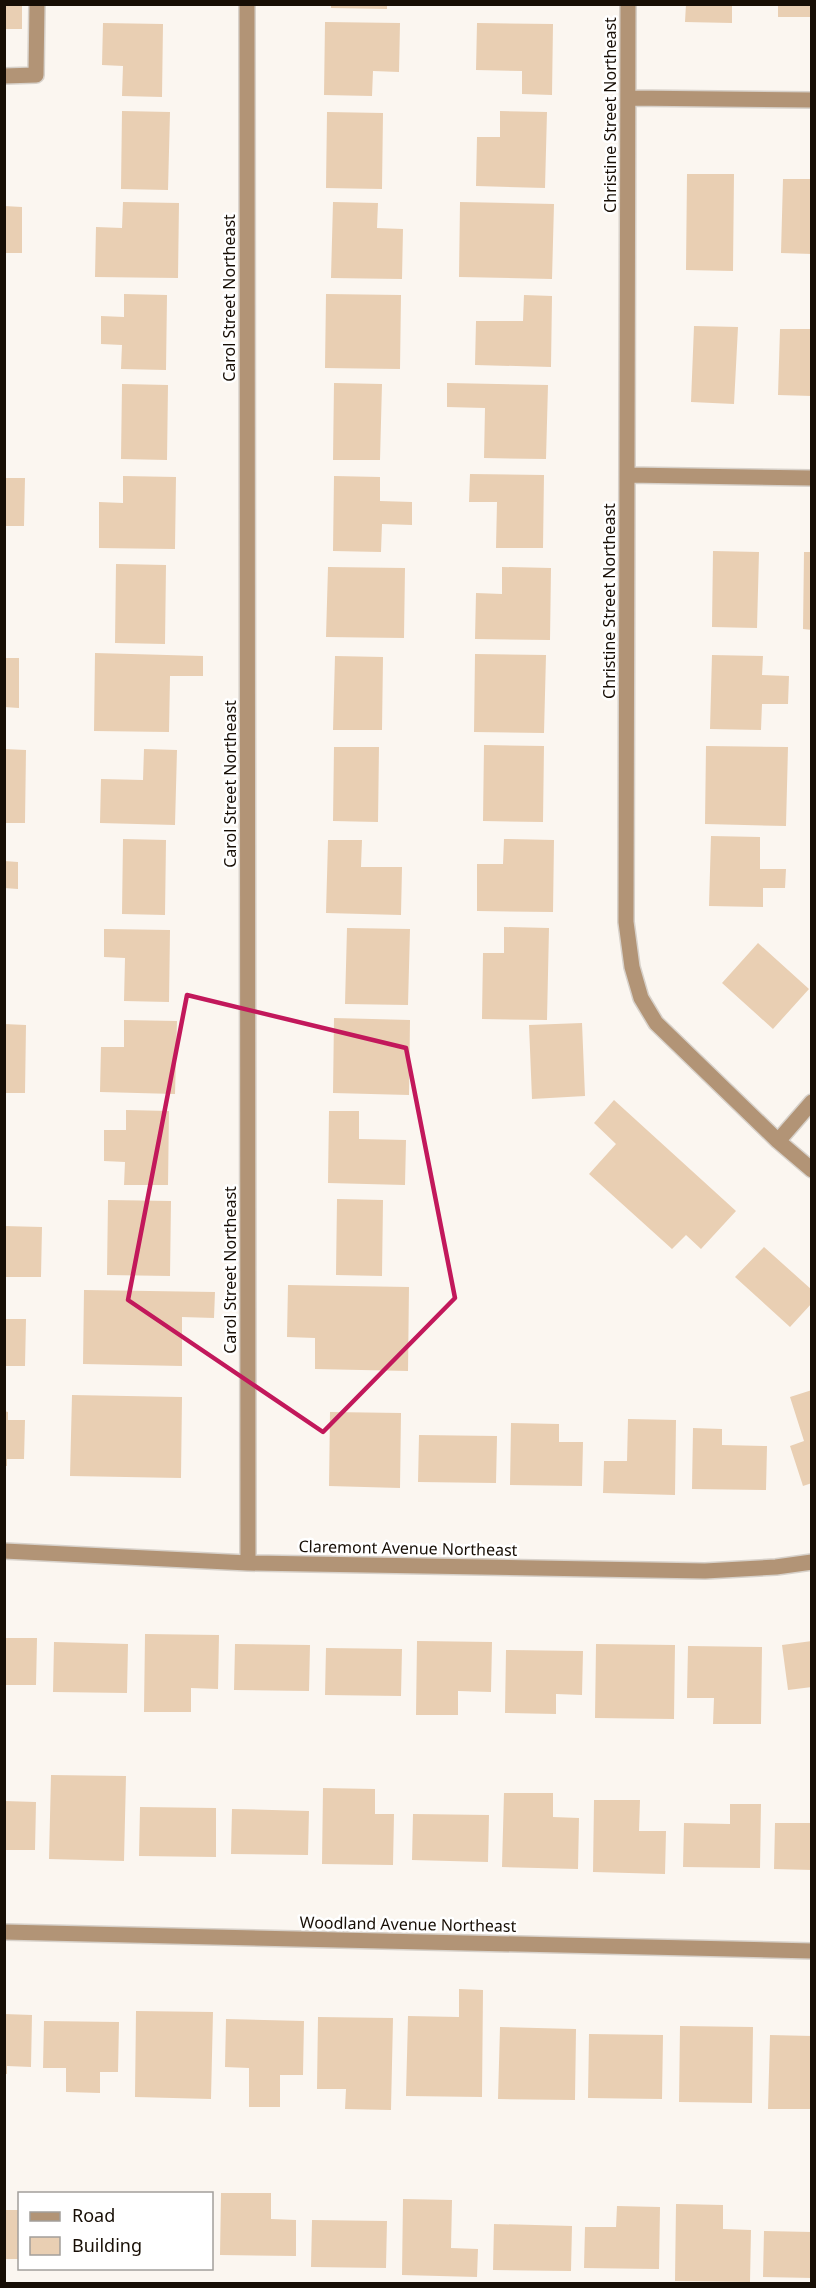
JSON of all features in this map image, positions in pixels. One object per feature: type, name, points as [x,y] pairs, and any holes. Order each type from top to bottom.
[{"type":"street","points":[[4,76],[36,75],[37,4]]},
{"type":"street","name":"Carol Street Northeast","points":[[247,4],[248,1563]]},
{"type":"street","name":"Christine Street Northeast","points":[[628,4],[626,922],[632,967],[641,998],[656,1023],[778,1141],[812,1170]]},
{"type":"street","points":[[629,98],[812,100]]},
{"type":"street","points":[[628,475],[812,478]]},
{"type":"street","points":[[778,1141],[812,1102]]},
{"type":"street","name":"Claremont Avenue Northeast","points":[[4,1551],[248,1563],[705,1571],[776,1567],[812,1562]]},
{"type":"street","name":"Woodland Avenue Northeast","points":[[4,1932],[812,1950]]},
{"type":"highlighted area","points":[[187,995],[406,1048],[455,1298],[323,1432],[128,1300]]},
{"type":"building","points":[[4,4],[22,4],[22,29],[4,29]]},
{"type":"building","points":[[331,4],[387,4],[387,9],[331,8]]},
{"type":"building","points":[[686,4],[732,4],[732,23],[685,22]]},
{"type":"building","points":[[778,4],[812,4],[812,17],[778,17]]},
{"type":"building","points":[[325,22],[400,23],[399,72],[373,71],[372,96],[324,95]]},
{"type":"building","points":[[103,23],[163,24],[162,97],[122,96],[123,66],[102,65]]},
{"type":"building","points":[[477,23],[553,24],[552,95],[522,94],[522,71],[476,70]]},
{"type":"building","points":[[122,111],[170,112],[168,190],[121,189]]},
{"type":"building","points":[[500,111],[547,112],[545,188],[476,186],[477,137],[500,137]]},
{"type":"building","points":[[327,112],[383,113],[382,189],[326,188]]},
{"type":"building","points":[[687,174],[734,174],[733,271],[686,270]]},
{"type":"building","points":[[783,179],[812,179],[812,254],[781,253]]},
{"type":"building","points":[[123,202],[179,203],[178,278],[95,277],[96,227],[122,228]]},
{"type":"building","points":[[333,202],[378,203],[377,228],[403,229],[402,279],[331,278]]},
{"type":"building","points":[[460,202],[554,204],[552,279],[459,277]]},
{"type":"building","points":[[4,206],[22,207],[22,253],[4,253]]},
{"type":"building","points":[[124,294],[167,295],[166,370],[121,369],[122,345],[101,344],[101,316],[124,317]]},
{"type":"building","points":[[326,294],[401,295],[400,369],[325,368]]},
{"type":"building","points":[[524,295],[552,296],[551,367],[475,365],[476,321],[523,321]]},
{"type":"building","points":[[694,326],[738,327],[734,404],[691,402]]},
{"type":"building","points":[[780,329],[812,329],[812,396],[778,395]]},
{"type":"building","points":[[334,383],[382,384],[380,460],[333,460]]},
{"type":"building","points":[[447,383],[548,385],[546,459],[484,458],[485,408],[447,407]]},
{"type":"building","points":[[122,384],[168,385],[167,460],[121,459]]},
{"type":"building","points":[[470,474],[544,475],[543,548],[496,548],[497,502],[469,502]]},
{"type":"building","points":[[123,476],[176,477],[175,549],[99,548],[99,502],[123,503]]},
{"type":"building","points":[[334,476],[380,477],[380,501],[412,502],[412,525],[382,524],[381,552],[333,551]]},
{"type":"building","points":[[4,478],[25,478],[24,526],[4,526]]},
{"type":"building","points":[[713,551],[759,552],[757,628],[712,627]]},
{"type":"building","points":[[804,552],[812,552],[812,630],[803,629]]},
{"type":"building","points":[[116,564],[166,565],[165,644],[115,643]]},
{"type":"building","points":[[328,567],[405,568],[404,638],[326,637]]},
{"type":"building","points":[[502,567],[551,568],[550,640],[475,639],[476,593],[502,594]]},
{"type":"building","points":[[95,653],[203,656],[203,676],[170,676],[169,732],[94,731]]},
{"type":"building","points":[[475,654],[546,655],[544,733],[474,732]]},
{"type":"building","points":[[712,655],[763,656],[762,675],[789,676],[788,704],[762,704],[761,730],[710,729]]},
{"type":"building","points":[[335,656],[383,657],[382,730],[333,730]]},
{"type":"building","points":[[4,658],[19,658],[19,708],[4,707]]},
{"type":"building","points":[[484,745],[544,746],[543,822],[483,821]]},
{"type":"building","points":[[706,746],[788,747],[786,826],[705,824]]},
{"type":"building","points":[[334,747],[379,747],[378,822],[333,821]]},
{"type":"building","points":[[4,749],[26,750],[25,823],[4,823]]},
{"type":"building","points":[[144,749],[177,750],[175,825],[100,823],[101,779],[143,780]]},
{"type":"building","points":[[711,836],[760,837],[760,869],[786,869],[785,888],[763,888],[763,907],[709,906]]},
{"type":"building","points":[[123,839],[166,840],[165,915],[122,914]]},
{"type":"building","points":[[504,839],[554,840],[553,912],[477,911],[477,864],[503,864]]},
{"type":"building","points":[[328,840],[362,840],[361,867],[402,867],[401,915],[326,913]]},
{"type":"building","points":[[4,861],[18,862],[18,889],[4,888]]},
{"type":"building","points":[[504,927],[549,928],[547,1020],[482,1019],[483,953],[504,953]]},
{"type":"building","points":[[347,928],[410,929],[408,1005],[345,1004]]},
{"type":"building","points":[[104,929],[170,930],[169,1002],[124,1001],[125,958],[104,957]]},
{"type":"building","points":[[758,943],[809,989],[773,1029],[722,983]]},
{"type":"building","points":[[334,1018],[410,1020],[409,1095],[333,1093]]},
{"type":"building","points":[[124,1020],[177,1021],[175,1094],[100,1092],[101,1047],[124,1047]]},
{"type":"building","points":[[582,1023],[585,1096],[532,1099],[529,1025]]},
{"type":"building","points":[[4,1024],[26,1025],[25,1093],[4,1093]]},
{"type":"building","points":[[614,1100],[736,1211],[701,1249],[686,1235],[672,1249],[589,1174],[616,1144],[594,1123]]},
{"type":"building","points":[[126,1110],[169,1111],[168,1185],[124,1185],[125,1162],[104,1161],[104,1130],[126,1130]]},
{"type":"building","points":[[329,1111],[359,1111],[359,1139],[406,1140],[405,1185],[328,1183]]},
{"type":"building","points":[[337,1199],[383,1200],[382,1276],[336,1275]]},
{"type":"building","points":[[108,1200],[171,1201],[170,1276],[107,1275]]},
{"type":"building","points":[[4,1226],[42,1227],[41,1277],[4,1277]]},
{"type":"building","points":[[764,1247],[812,1290],[812,1303],[790,1327],[735,1277]]},
{"type":"building","points":[[288,1285],[409,1287],[408,1371],[315,1369],[315,1338],[287,1337]]},
{"type":"building","points":[[84,1290],[215,1292],[214,1318],[182,1317],[182,1366],[83,1364]]},
{"type":"building","points":[[4,1319],[26,1319],[25,1366],[4,1366]]},
{"type":"building","points":[[812,1390],[812,1483],[803,1486],[790,1446],[804,1441],[790,1397]]},
{"type":"building","points":[[72,1395],[182,1397],[181,1478],[70,1476]]},
{"type":"building","points":[[4,1411],[8,1412],[8,1420],[25,1420],[24,1459],[7,1459],[7,1466],[4,1466]]},
{"type":"building","points":[[330,1412],[401,1413],[400,1488],[329,1486]]},
{"type":"building","points":[[628,1419],[676,1420],[675,1495],[603,1493],[604,1461],[627,1461]]},
{"type":"building","points":[[511,1423],[559,1424],[559,1442],[583,1442],[582,1486],[510,1485]]},
{"type":"building","points":[[693,1428],[722,1429],[722,1445],[767,1446],[766,1490],[692,1489]]},
{"type":"building","points":[[419,1435],[497,1436],[496,1483],[418,1482]]},
{"type":"building","points":[[145,1634],[219,1635],[218,1689],[191,1688],[191,1712],[144,1712]]},
{"type":"building","points":[[4,1638],[37,1638],[36,1685],[4,1685]]},
{"type":"building","points":[[417,1641],[492,1642],[491,1692],[458,1691],[458,1715],[416,1715]]},
{"type":"building","points":[[812,1641],[812,1687],[788,1690],[782,1645]]},
{"type":"building","points":[[54,1642],[128,1644],[127,1693],[53,1692]]},
{"type":"building","points":[[235,1644],[310,1645],[309,1691],[234,1690]]},
{"type":"building","points":[[596,1644],[675,1645],[674,1719],[595,1718]]},
{"type":"building","points":[[688,1646],[762,1647],[761,1724],[713,1724],[714,1698],[687,1698]]},
{"type":"building","points":[[326,1648],[402,1649],[401,1696],[325,1695]]},
{"type":"building","points":[[506,1650],[583,1651],[582,1695],[556,1694],[556,1714],[505,1713]]},
{"type":"building","points":[[51,1775],[126,1776],[124,1861],[49,1859]]},
{"type":"building","points":[[323,1788],[375,1789],[375,1814],[394,1814],[393,1865],[322,1864]]},
{"type":"building","points":[[504,1793],[553,1793],[553,1817],[579,1818],[578,1869],[502,1867]]},
{"type":"building","points":[[594,1800],[640,1800],[639,1831],[666,1831],[665,1874],[593,1872]]},
{"type":"building","points":[[4,1801],[36,1802],[35,1850],[4,1850]]},
{"type":"building","points":[[730,1804],[761,1804],[760,1868],[683,1867],[684,1823],[730,1824]]},
{"type":"building","points":[[140,1807],[216,1808],[216,1857],[139,1856]]},
{"type":"building","points":[[232,1809],[309,1811],[308,1855],[231,1854]]},
{"type":"building","points":[[413,1814],[489,1815],[488,1862],[412,1860]]},
{"type":"building","points":[[775,1823],[812,1823],[812,1870],[774,1869]]},
{"type":"building","points":[[459,1989],[483,1990],[482,2097],[406,2096],[408,2016],[459,2017]]},
{"type":"building","points":[[136,2011],[213,2012],[211,2099],[135,2097]]},
{"type":"building","points":[[4,2014],[32,2015],[31,2067],[7,2066],[7,2074],[4,2074]]},
{"type":"building","points":[[318,2017],[393,2018],[391,2110],[345,2109],[346,2089],[317,2089]]},
{"type":"building","points":[[226,2019],[304,2021],[303,2075],[280,2075],[280,2107],[249,2107],[249,2068],[225,2067]]},
{"type":"building","points":[[44,2021],[119,2022],[118,2072],[100,2072],[100,2093],[66,2092],[66,2068],[43,2068]]},
{"type":"building","points":[[680,2026],[753,2027],[752,2103],[679,2102]]},
{"type":"building","points":[[500,2027],[576,2029],[575,2100],[498,2099]]},
{"type":"building","points":[[589,2034],[663,2035],[662,2099],[588,2098]]},
{"type":"building","points":[[770,2035],[812,2036],[812,2109],[768,2109]]},
{"type":"building","points":[[221,2193],[271,2193],[271,2219],[296,2220],[296,2256],[220,2255]]},
{"type":"building","points":[[403,2199],[452,2200],[451,2248],[478,2249],[477,2277],[402,2275]]},
{"type":"building","points":[[676,2204],[723,2205],[723,2229],[751,2230],[750,2282],[675,2281]]},
{"type":"building","points":[[617,2206],[660,2207],[659,2269],[584,2268],[585,2227],[616,2227]]},
{"type":"building","points":[[4,2210],[18,2210],[18,2259],[4,2259]]},
{"type":"building","points":[[312,2220],[387,2221],[386,2268],[311,2267]]},
{"type":"building","points":[[494,2224],[572,2226],[571,2271],[493,2270]]},
{"type":"building","points":[[764,2231],[812,2232],[812,2278],[763,2277]]}]
